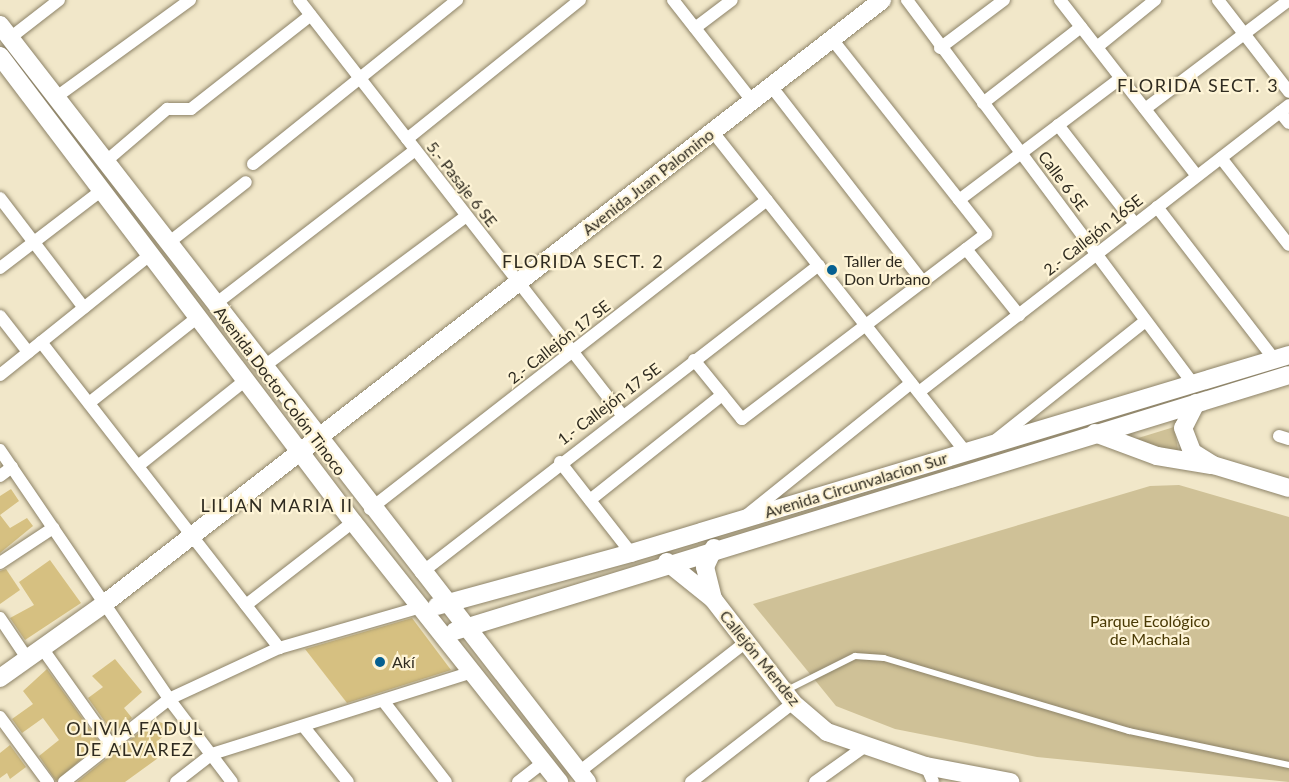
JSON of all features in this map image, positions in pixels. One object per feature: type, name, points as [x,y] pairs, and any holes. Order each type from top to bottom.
[{"type":"main road","name":"Avenida Juan Palomino","points":[[0,678],[104,604],[882,0]]},
{"type":"main road","name":"Avenida Doctor Colón Tinoco","points":[[5,31],[370,509],[583,777]]},
{"type":"main road","name":"Avenida Doctor Colón Tinoco","points":[[2,64],[199,316],[442,637],[559,782]]},
{"type":"main road","name":"Avenida Circunvalacion Sur","points":[[421,607],[447,606],[631,553],[1282,357]]},
{"type":"main road","name":"Avenida Circunvalacion Sur","points":[[442,637],[464,626],[667,562],[1289,375]]},
{"type":"main road","points":[[1196,403],[1184,419],[1184,437],[1192,452],[1213,465]]},
{"type":"main road","points":[[1026,433],[1033,452]]},
{"type":"main road","points":[[1095,433],[1156,456],[1213,465],[1289,488]]},
{"type":"main road","points":[[735,522],[736,541]]},
{"type":"main road","name":"Callejón Mendez","points":[[713,599],[705,567],[714,548]]},
{"type":"main road","name":"Callejón Mendez","points":[[667,562],[713,599],[789,697],[827,732],[929,774],[1010,782]]},
{"type":"street","points":[[5,31],[59,0]]},
{"type":"street","points":[[55,98],[190,0]]},
{"type":"street","points":[[253,164],[457,0]]},
{"type":"street","points":[[214,305],[411,145],[580,0]]},
{"type":"street","points":[[674,0],[753,102]]},
{"type":"street","points":[[695,28],[732,0]]},
{"type":"street","name":"Calle 6 SE","points":[[907,0],[940,48],[1098,253],[1144,322],[1192,383]]},
{"type":"street","points":[[940,48],[1004,0]]},
{"type":"street","points":[[1060,0],[1197,176]]},
{"type":"street","points":[[1097,47],[1155,0]]},
{"type":"street","points":[[1218,0],[1289,92]]},
{"type":"street","points":[[1145,109],[1243,32],[1289,0]]},
{"type":"street","points":[[105,162],[168,109],[191,109],[307,5]]},
{"type":"street","name":"5.- Pasaje 6 SE","points":[[307,5],[359,78],[622,416]]},
{"type":"street","points":[[982,103],[1081,27]]},
{"type":"street","points":[[694,360],[742,419],[986,234],[832,39]]},
{"type":"street","points":[[959,200],[1121,78]]},
{"type":"street","points":[[771,86],[923,282]]},
{"type":"street","points":[[1285,109],[1289,123]]},
{"type":"street","name":"2.- Callejón 16SE","points":[[735,522],[752,505],[1018,315],[1285,109]]},
{"type":"street","points":[[1059,125],[1135,224]]},
{"type":"street","points":[[713,132],[966,452]]},
{"type":"street","points":[[1221,158],[1289,245]]},
{"type":"street","points":[[167,244],[246,182]]},
{"type":"street","points":[[0,268],[102,190]]},
{"type":"street","points":[[0,198],[84,308]]},
{"type":"street","name":"2.- Callejón 17 SE","points":[[370,509],[767,200]]},
{"type":"street","points":[[1157,207],[1282,357]]},
{"type":"street","points":[[263,367],[466,216]]},
{"type":"street","points":[[966,249],[1018,315]]},
{"type":"street","points":[[0,375],[151,254]]},
{"type":"street","name":"1.- Callejón 17 SE","points":[[421,573],[561,462],[819,265]]},
{"type":"street","points":[[0,315],[28,352]]},
{"type":"street","points":[[89,403],[199,316]]},
{"type":"street","points":[[991,444],[1144,322]]},
{"type":"street","points":[[41,342],[279,648]]},
{"type":"street","points":[[138,466],[247,379]]},
{"type":"street","points":[[590,500],[722,395]]},
{"type":"street","points":[[0,450],[169,699],[232,782]]},
{"type":"street","points":[[561,462],[631,553]]},
{"type":"street","points":[[0,476],[12,467]]},
{"type":"street","points":[[246,605],[353,522]]},
{"type":"street","points":[[0,563],[53,528]]},
{"type":"street","points":[[64,782],[169,699],[279,648],[421,607]]},
{"type":"street","points":[[0,618],[35,653],[111,745]]},
{"type":"street","points":[[583,777],[746,642]]},
{"type":"street","points":[[177,782],[212,754],[304,728],[472,672]]},
{"type":"street","points":[[691,782],[789,697]]},
{"type":"street","points":[[384,702],[443,781]]},
{"type":"street","points":[[0,717],[48,782]]},
{"type":"street","points":[[304,728],[348,782]]},
{"type":"street","points":[[822,780],[864,747]]},
{"type":"street","points":[[518,782],[544,762]]},
{"type":"lane","points":[[789,697],[855,656],[884,658],[1130,731],[1289,765]]},
{"type":"green space","points":[[1174,427],[1179,455],[1135,439]]},
{"type":"green space","name":"Parque Ecológico de Machala","points":[[1179,485],[1289,517],[1289,782],[1037,757],[895,729],[836,706],[753,604],[1150,486]]},
{"type":"building","points":[[11,489],[19,501],[0,515],[0,496]]},
{"type":"building","points":[[0,515],[10,528],[27,518],[33,526],[0,553]]},
{"type":"building","points":[[50,560],[81,603],[25,640],[10,618],[34,605],[19,582]]},
{"type":"building","points":[[6,569],[20,590],[0,604],[0,571]]},
{"type":"building","name":"Akí","points":[[412,618],[451,670],[347,703],[305,649]]},
{"type":"building","points":[[115,659],[142,692],[124,708],[132,718],[113,733],[88,698],[103,687],[92,676]]},
{"type":"building","points":[[47,669],[100,743],[56,781],[39,756],[59,740],[43,718],[22,733],[12,719],[33,704],[23,691]]},
{"type":"building","points":[[155,720],[174,728],[156,742],[165,753],[125,782],[77,782]]},
{"type":"building","points":[[10,745],[26,767],[10,779],[7,773],[0,778],[0,753]]},
{"type":"place","name":"Taller de Don Urbano","points":[[832,270]]},
{"type":"place","name":"Akí","points":[[380,662]]},
{"type":"district","name":"FLORIDA SECT. 3","points":[[1198,85]]},
{"type":"district","name":"FLORIDA SECT. 2","points":[[583,261]]},
{"type":"district","name":"LILIAN MARIA II","points":[[277,505]]},
{"type":"district","name":"OLIVIA FADUL DE ALVAREZ","points":[[135,739]]}]
